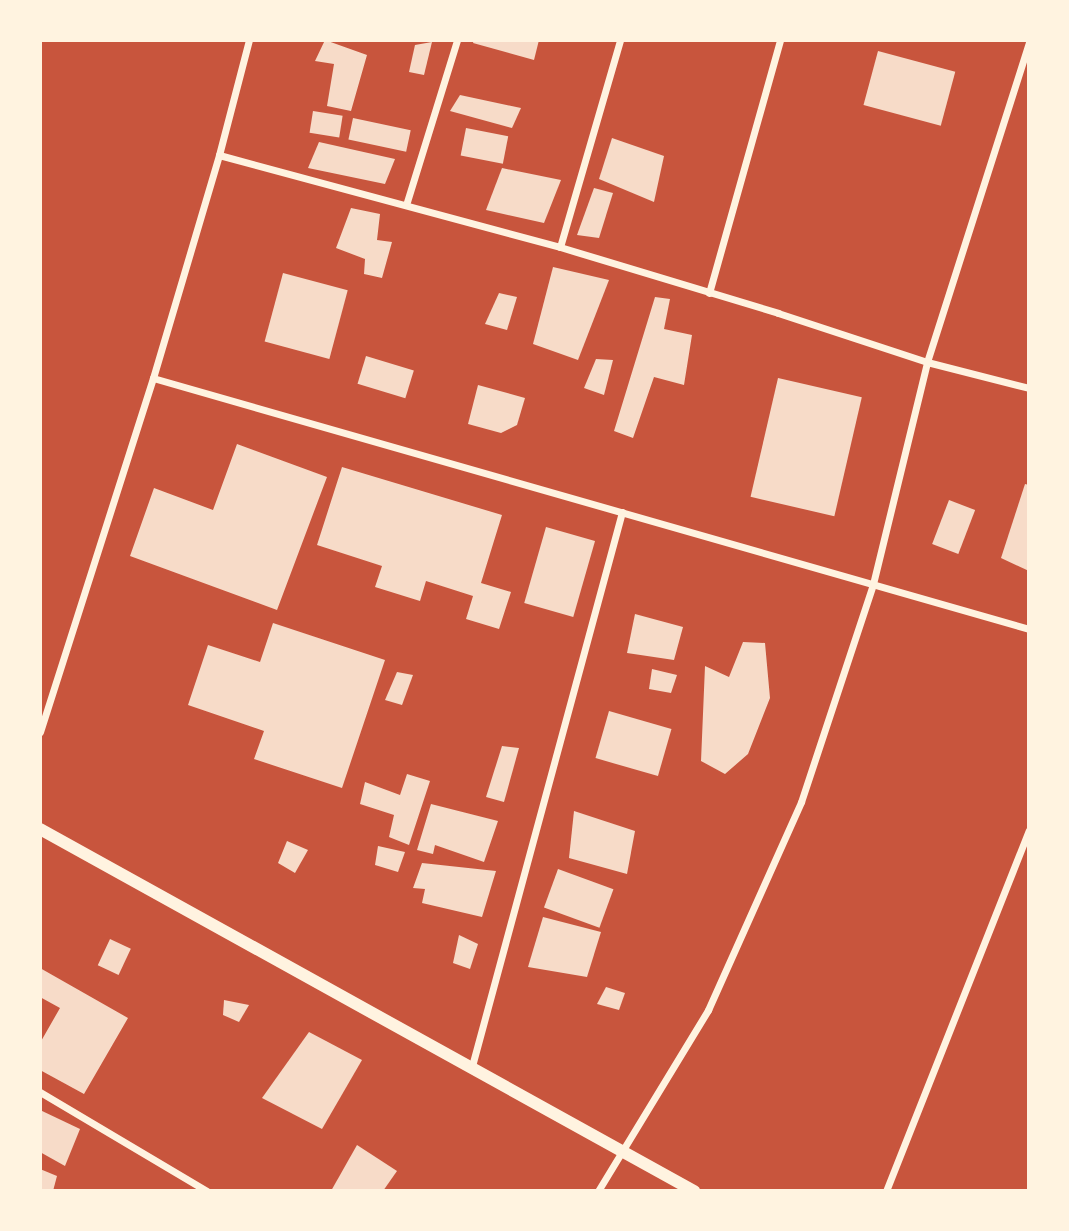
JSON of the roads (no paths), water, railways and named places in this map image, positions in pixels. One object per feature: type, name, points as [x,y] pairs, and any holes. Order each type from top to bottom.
[{"type":"street","points":[[40,732],[153,377],[219,155],[248,40]]},
{"type":"street","points":[[406,205],[457,40]]},
{"type":"street","points":[[560,247],[620,40]]},
{"type":"street","points":[[709,293],[780,40]]},
{"type":"street","points":[[598,1191],[708,1010],[802,802],[873,584],[927,362],[1029,43]]},
{"type":"street","points":[[219,155],[560,247],[927,362],[1029,388]]},
{"type":"street","points":[[153,377],[1029,629]]},
{"type":"street","points":[[472,1066],[622,512]]},
{"type":"street","points":[[40,829],[695,1191]]},
{"type":"street","points":[[886,1191],[1029,830]]},
{"type":"street","points":[[40,1091],[207,1191]]}]
